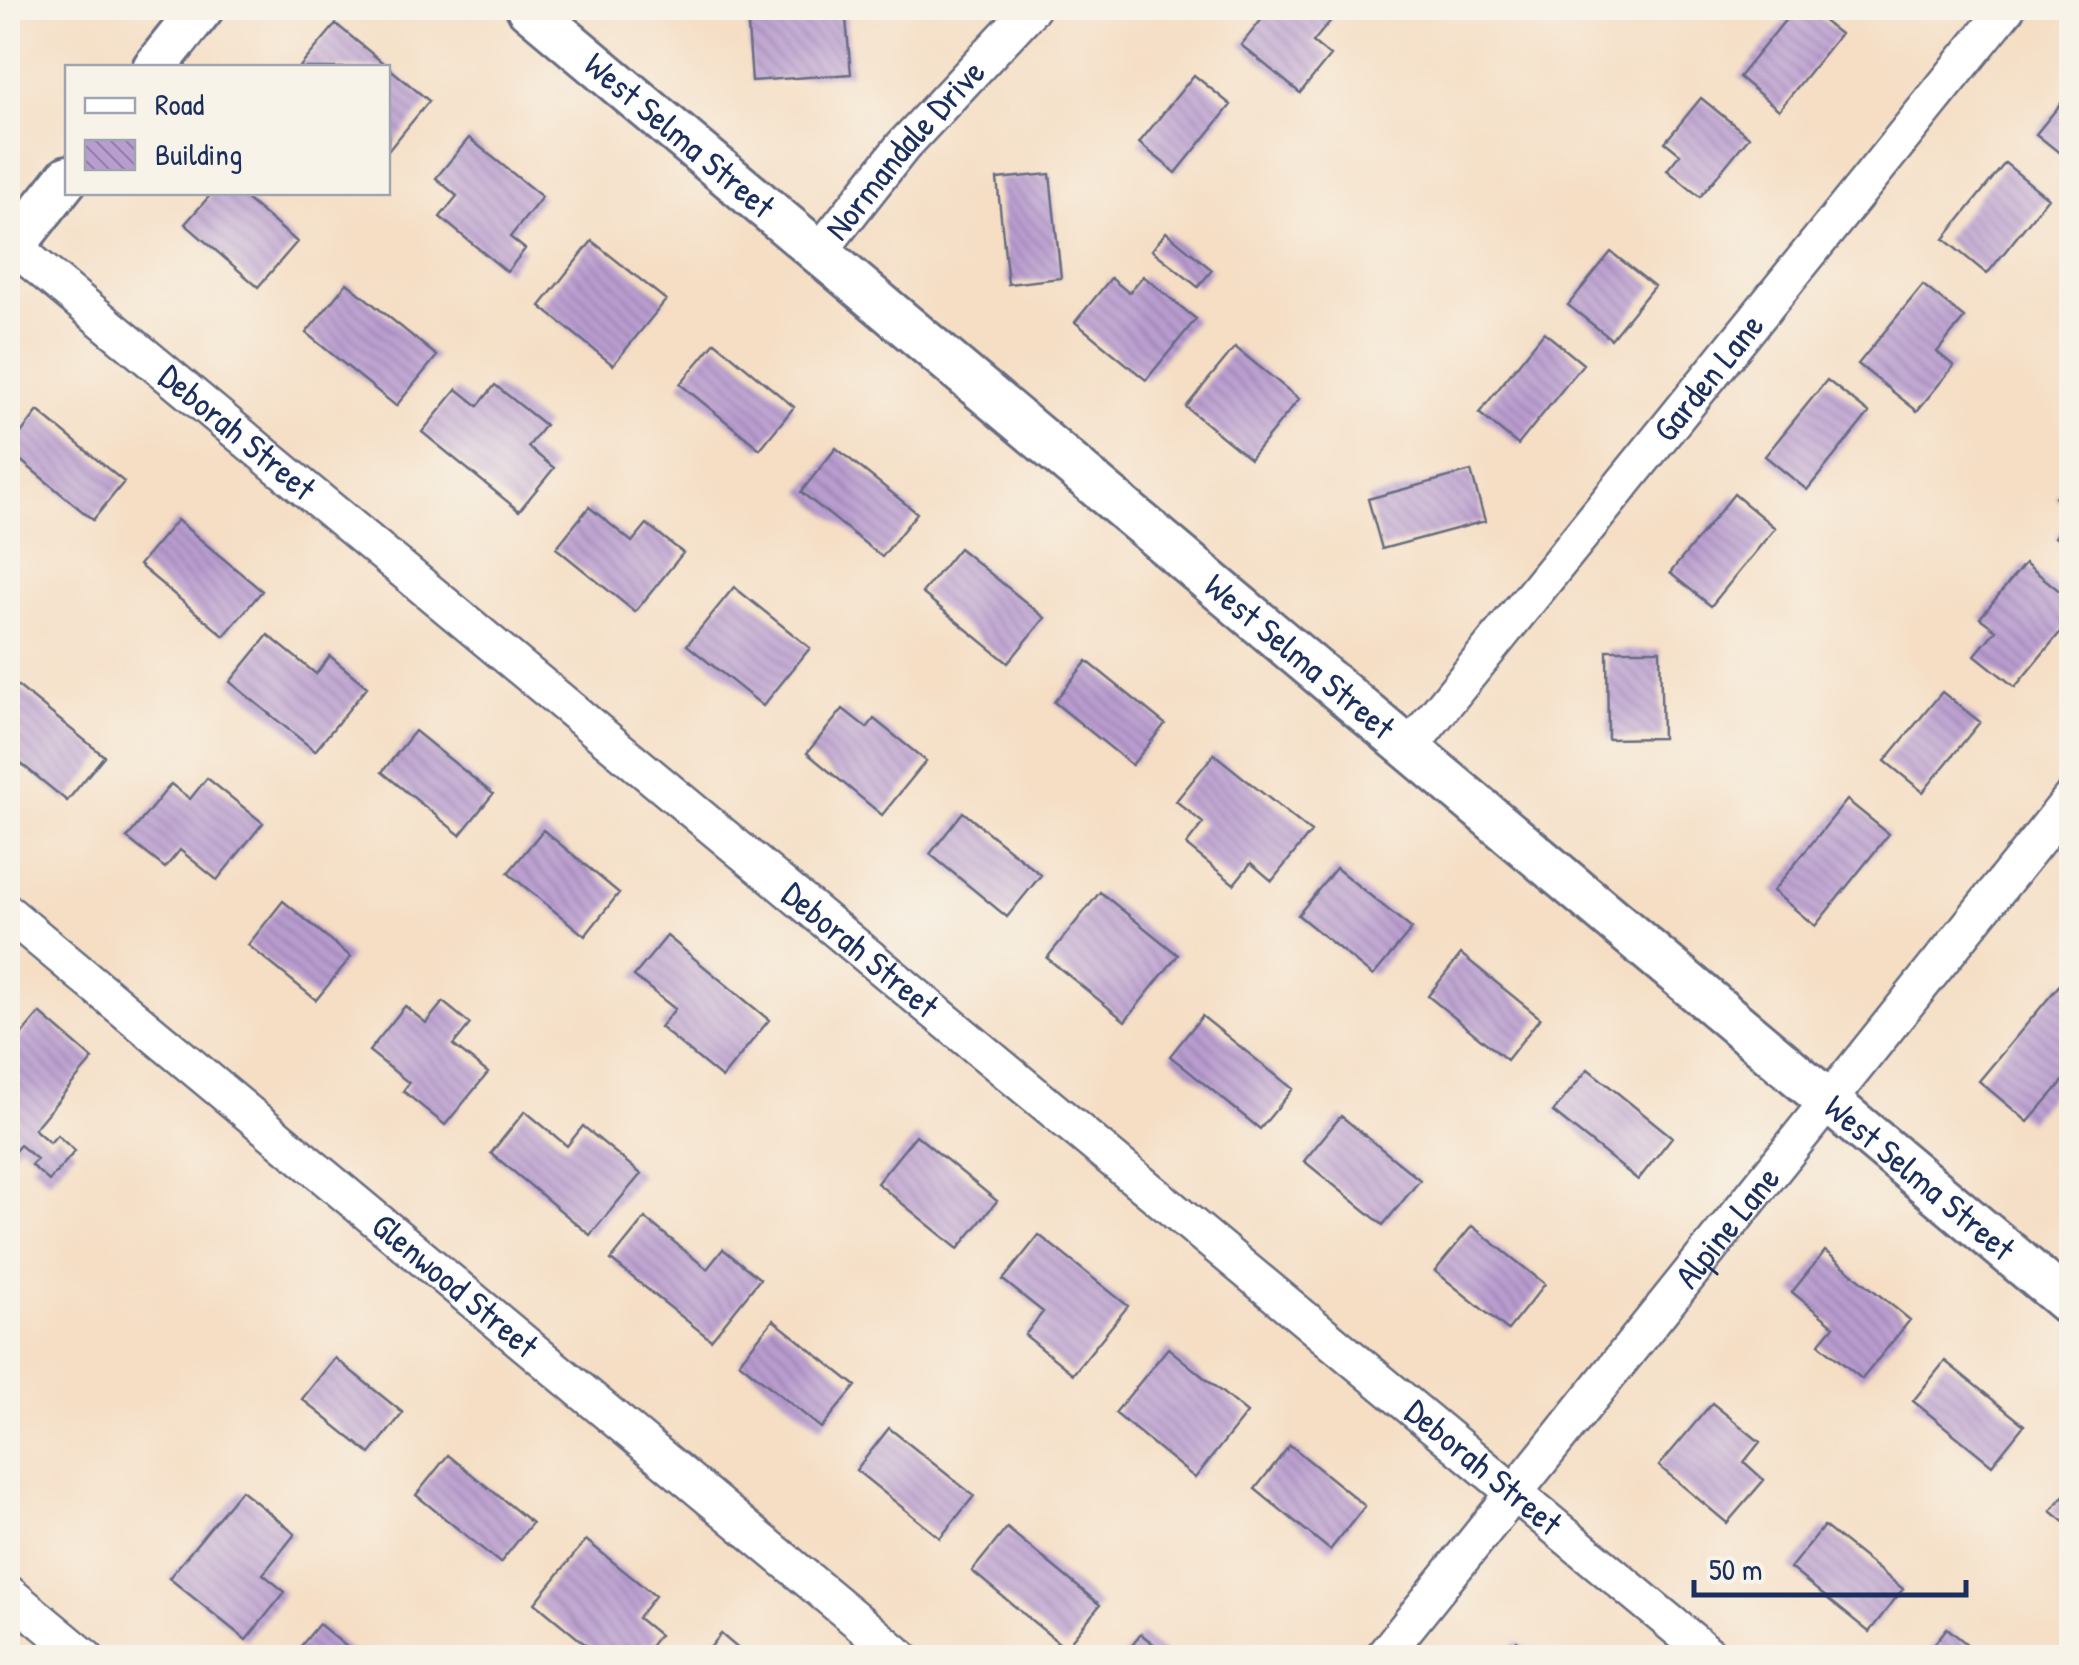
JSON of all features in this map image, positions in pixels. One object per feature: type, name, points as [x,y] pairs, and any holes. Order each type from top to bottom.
[{"type":"street","points":[[156,65],[202,8]]},
{"type":"street","name":"West Selma Street","points":[[528,8],[2072,1306]]},
{"type":"street","name":"Normandale Drive","points":[[820,252],[903,146],[1032,8]]},
{"type":"street","name":"Garden Lane","points":[[1410,747],[2006,8]]},
{"type":"street","points":[[9,247],[65,181]]},
{"type":"street","name":"Deborah Street","points":[[9,247],[1713,1658]]},
{"type":"street","name":"Alpine Lane","points":[[1382,1658],[2072,797]]},
{"type":"street","name":"Glenwood Street","points":[[8,913],[902,1658]]},
{"type":"street","points":[[8,1592],[86,1658]]},
{"type":"building","points":[[845,8],[851,74],[752,81],[747,13]]},
{"type":"building","points":[[1271,8],[1341,8],[1313,42],[1330,56],[1300,93],[1241,45]]},
{"type":"building","points":[[1795,8],[1807,8],[1840,34],[1779,110],[1739,77]]},
{"type":"building","points":[[336,24],[386,65],[302,65]]},
{"type":"building","points":[[390,69],[429,101],[390,149]]},
{"type":"building","points":[[1194,75],[1231,105],[1176,173],[1139,143]]},
{"type":"building","points":[[2072,90],[2072,163],[2036,134]]},
{"type":"building","points":[[1701,98],[1749,137],[1700,197],[1667,170],[1680,154],[1665,142]]},
{"type":"building","points":[[469,138],[542,197],[510,237],[525,249],[507,272],[440,217],[457,196],[436,178]]},
{"type":"building","points":[[2005,163],[2048,198],[1987,274],[1944,239]]},
{"type":"building","points":[[1050,174],[1061,278],[1008,284],[997,179]]},
{"type":"building","points":[[210,195],[246,195],[297,242],[258,287],[185,224]]},
{"type":"building","points":[[1166,232],[1212,270],[1198,287],[1152,250]]},
{"type":"building","points":[[592,241],[666,300],[613,365],[540,306]]},
{"type":"building","points":[[1611,252],[1654,286],[1611,339],[1568,305]]},
{"type":"building","points":[[1143,276],[1196,319],[1146,380],[1075,322],[1111,278],[1129,293]]},
{"type":"building","points":[[347,283],[437,356],[396,406],[306,333]]},
{"type":"building","points":[[1923,285],[1964,318],[1937,352],[1954,366],[1917,411],[1858,364]]},
{"type":"building","points":[[1544,332],[1583,364],[1518,445],[1479,413]]},
{"type":"building","points":[[715,342],[794,407],[760,449],[680,384]]},
{"type":"building","points":[[1235,347],[1299,399],[1250,459],[1186,407]]},
{"type":"building","points":[[1827,380],[1869,413],[1807,490],[1765,456]]},
{"type":"building","points":[[495,385],[545,425],[528,447],[554,468],[519,511],[422,432],[457,389],[478,406]]},
{"type":"building","points":[[38,411],[124,482],[93,520],[8,450]]},
{"type":"building","points":[[836,448],[917,513],[882,557],[801,492]]},
{"type":"building","points":[[1471,471],[1485,521],[1382,549],[1368,499]]},
{"type":"building","points":[[2072,477],[2072,510],[2055,497]]},
{"type":"building","points":[[1734,494],[1775,528],[1711,606],[1670,573]]},
{"type":"building","points":[[589,507],[632,542],[647,524],[683,553],[635,612],[556,548]]},
{"type":"building","points":[[2072,517],[2072,550],[2055,537]]},
{"type":"building","points":[[177,520],[262,591],[224,636],[139,565]]},
{"type":"building","points":[[959,548],[1045,618],[1008,663],[922,593]]},
{"type":"building","points":[[2025,563],[2072,601],[2072,618],[2015,687],[1975,655],[1996,630],[1980,618]]},
{"type":"building","points":[[734,587],[810,648],[763,706],[687,645]]},
{"type":"building","points":[[268,635],[316,674],[330,656],[367,687],[315,751],[230,682]]},
{"type":"building","points":[[1607,650],[1660,650],[1662,738],[1608,739]]},
{"type":"building","points":[[1087,661],[1165,724],[1132,765],[1054,702]]},
{"type":"building","points":[[8,678],[104,756],[67,801],[8,753]]},
{"type":"building","points":[[1942,692],[1980,722],[1923,792],[1885,761]]},
{"type":"building","points":[[843,709],[867,728],[874,719],[926,761],[882,815],[807,753]]},
{"type":"building","points":[[415,731],[493,794],[460,835],[382,772]]},
{"type":"building","points":[[1214,754],[1311,832],[1272,881],[1251,863],[1234,884],[1186,845],[1203,823],[1176,801]]},
{"type":"building","points":[[207,778],[263,823],[217,880],[180,850],[165,868],[127,838],[171,784],[190,799]]},
{"type":"building","points":[[1847,800],[1889,834],[1815,926],[1773,891]]},
{"type":"building","points":[[963,812],[1041,875],[1007,917],[930,854]]},
{"type":"building","points":[[543,830],[619,893],[585,936],[508,873]]},
{"type":"building","points":[[1336,868],[1412,929],[1373,976],[1298,915]]},
{"type":"building","points":[[1100,892],[1178,955],[1125,1021],[1047,958]]},
{"type":"building","points":[[283,901],[351,957],[316,1000],[248,945]]},
{"type":"building","points":[[667,936],[769,1020],[722,1078],[660,1027],[675,1009],[634,976]]},
{"type":"building","points":[[1461,954],[1540,1018],[1507,1060],[1428,996]]},
{"type":"building","points":[[2062,982],[2072,989],[2072,1071],[2028,1122],[1979,1081]]},
{"type":"building","points":[[443,1002],[470,1024],[453,1045],[488,1073],[445,1125],[403,1091],[409,1083],[369,1051],[405,1006],[426,1023]]},
{"type":"building","points":[[40,1013],[93,1059],[34,1129],[50,1143],[57,1135],[75,1151],[49,1181],[31,1165],[37,1159],[20,1145],[8,1159],[8,1051]]},
{"type":"building","points":[[1202,1016],[1293,1089],[1260,1129],[1170,1056]]},
{"type":"building","points":[[1588,1069],[1672,1137],[1638,1180],[1553,1112]]},
{"type":"building","points":[[525,1111],[567,1146],[583,1126],[641,1174],[590,1235],[491,1153]]},
{"type":"building","points":[[1341,1116],[1420,1180],[1383,1225],[1304,1161]]},
{"type":"building","points":[[916,1135],[997,1201],[958,1249],[877,1183]]},
{"type":"building","points":[[645,1218],[707,1269],[723,1249],[760,1279],[711,1340],[611,1260]]},
{"type":"building","points":[[1472,1226],[1545,1284],[1508,1330],[1435,1271]]},
{"type":"building","points":[[1039,1235],[1128,1306],[1073,1374],[1025,1335],[1043,1312],[1003,1280]]},
{"type":"building","points":[[1825,1251],[1910,1320],[1862,1379],[1819,1344],[1834,1326],[1792,1292]]},
{"type":"building","points":[[773,1320],[856,1386],[821,1428],[739,1362]]},
{"type":"building","points":[[1168,1348],[1247,1413],[1195,1478],[1115,1413]]},
{"type":"building","points":[[335,1358],[403,1413],[370,1454],[302,1399]]},
{"type":"building","points":[[1945,1361],[2024,1425],[1992,1465],[1913,1401]]},
{"type":"building","points":[[1712,1403],[1760,1442],[1744,1462],[1764,1480],[1727,1523],[1659,1466]]},
{"type":"building","points":[[889,1428],[974,1496],[940,1538],[856,1470]]},
{"type":"building","points":[[1290,1445],[1365,1506],[1330,1550],[1255,1489]]},
{"type":"building","points":[[448,1455],[532,1523],[500,1563],[416,1495]]},
{"type":"building","points":[[2072,1486],[2072,1528],[2051,1511]]},
{"type":"building","points":[[241,1490],[295,1534],[263,1574],[285,1592],[246,1640],[169,1578]]},
{"type":"building","points":[[1824,1526],[1903,1589],[1869,1632],[1790,1568]]},
{"type":"building","points":[[1007,1528],[1100,1605],[1065,1648],[972,1571]]},
{"type":"building","points":[[586,1540],[655,1596],[638,1618],[659,1635],[641,1658],[602,1658],[535,1603]]},
{"type":"building","points":[[319,1624],[360,1658],[291,1658]]},
{"type":"building","points":[[1947,1628],[1984,1658],[1923,1658]]},
{"type":"building","points":[[721,1634],[749,1658],[702,1658]]},
{"type":"building","points":[[1141,1634],[1171,1658],[1122,1658]]},
{"type":"building","points":[[1517,1641],[1537,1658],[1503,1658]]}]
